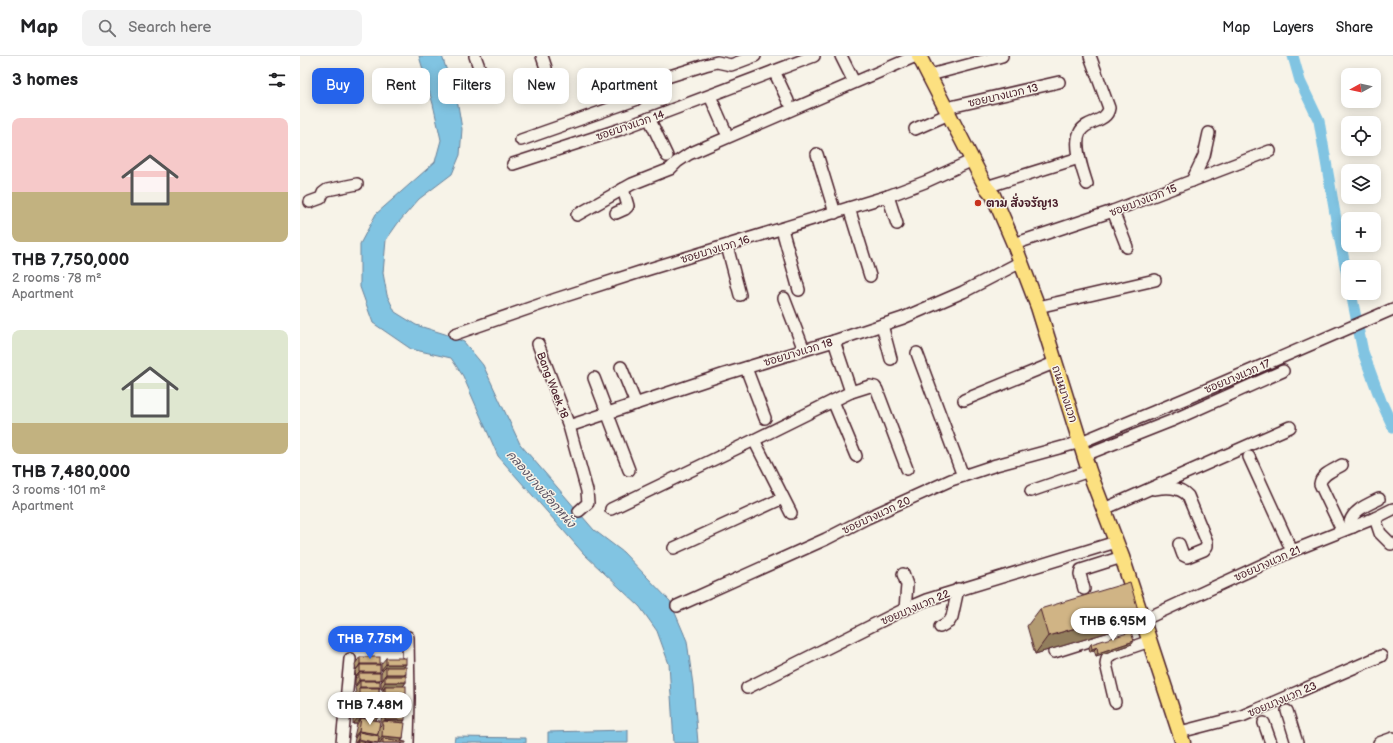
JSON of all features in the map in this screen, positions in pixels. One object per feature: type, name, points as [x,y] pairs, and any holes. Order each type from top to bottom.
[{"type":"main road","name":"ถนนบางแวก","points":[[918,56],[930,75],[986,187],[993,196],[1021,262],[1038,307],[1054,363],[1083,448],[1089,472],[1122,557],[1182,740]]},
{"type":"street","points":[[475,56],[479,68]]},
{"type":"street","points":[[542,56],[546,68]]},
{"type":"street","points":[[521,140],[635,100],[642,94],[646,86],[654,81],[717,62],[731,65],[755,56]]},
{"type":"street","name":"ซอยบางแวก 14","points":[[513,164],[649,118],[814,56]]},
{"type":"street","points":[[841,56],[853,80]]},
{"type":"street","points":[[576,215],[623,189],[670,168],[689,154],[918,56]]},
{"type":"street","points":[[930,75],[1002,56]]},
{"type":"street","points":[[1087,184],[1079,158],[1079,133],[1084,127],[1106,115],[1109,108],[1090,56]]},
{"type":"street","points":[[774,71],[788,101]]},
{"type":"street","name":"ซอยบางแวก 13","points":[[915,128],[948,111],[1059,82]]},
{"type":"street","points":[[710,96],[725,130]]},
{"type":"street","points":[[649,118],[667,156]]},
{"type":"street","points":[[1192,181],[1204,156],[1209,133]]},
{"type":"street","name":"ซอยบางแวก 15","points":[[1014,244],[1113,211],[1270,151]]},
{"type":"street","points":[[817,154],[835,213]]},
{"type":"street","points":[[986,187],[1079,158]]},
{"type":"street","name":"ซอยบางแวก 16","points":[[455,334],[556,298],[888,196],[925,182],[973,160]]},
{"type":"street","points":[[310,202],[321,198],[323,193],[327,190],[357,184]]},
{"type":"street","points":[[616,213],[622,211],[628,206],[623,189]]},
{"type":"street","points":[[888,196],[897,224]]},
{"type":"street","points":[[849,208],[870,276]]},
{"type":"street","points":[[1113,211],[1127,248]]},
{"type":"street","points":[[782,229],[799,290]]},
{"type":"street","points":[[727,246],[740,295]]},
{"type":"street","name":"ซอยบางแวก 18","points":[[569,426],[882,325],[963,292],[1021,262]]},
{"type":"street","points":[[1038,307],[1155,280]]},
{"type":"street","points":[[784,298],[804,350]]},
{"type":"street","name":"ซอยบางแวก 17","points":[[1083,448],[1194,395],[1393,309]]},
{"type":"street","points":[[882,325],[891,359]]},
{"type":"street","points":[[834,341],[851,392]]},
{"type":"street","name":"Bang Waek 18","points":[[538,344],[569,426],[587,491],[588,502],[579,511]]},
{"type":"street","points":[[917,353],[963,476]]},
{"type":"street","points":[[964,400],[1054,363]]},
{"type":"street","points":[[621,367],[636,404]]},
{"type":"street","points":[[746,368],[765,418]]},
{"type":"street","points":[[1083,448],[1178,418],[1283,371]]},
{"type":"street","points":[[594,378],[629,470]]},
{"type":"street","points":[[611,509],[851,392],[870,386],[875,387],[877,390],[907,469]]},
{"type":"street","points":[[833,401],[856,456]]},
{"type":"street","points":[[1104,509],[1290,427]]},
{"type":"street","points":[[754,440],[791,513]]},
{"type":"street","name":"ซอยบางแวก 20","points":[[677,606],[826,539],[867,518],[963,476],[996,465],[1083,448]]},
{"type":"street","points":[[1249,457],[1292,551]]},
{"type":"street","points":[[1342,465],[1323,476],[1320,480],[1320,484],[1348,528]]},
{"type":"street","points":[[1031,490],[1089,472]]},
{"type":"street","points":[[1147,490],[1175,488],[1184,492],[1188,496],[1207,542],[1207,546],[1204,550],[1187,557],[1183,555],[1179,544]]},
{"type":"street","points":[[674,548],[783,498]]},
{"type":"street","points":[[1348,528],[1351,518],[1355,512],[1379,499]]},
{"type":"street","name":"ซอยบางแวก 21","points":[[1143,620],[1292,551],[1375,518],[1393,509]]},
{"type":"street","points":[[1375,518],[1380,532],[1391,544]]},
{"type":"street","name":"ซอยบางแวก 22","points":[[747,688],[926,600],[1116,542]]},
{"type":"street","points":[[1084,589],[1080,574],[1081,570],[1122,557]]},
{"type":"street","points":[[903,574],[907,585],[905,609]]},
{"type":"street","points":[[940,627],[949,622],[952,617],[958,589]]},
{"type":"street","points":[[1054,652],[1127,629],[1128,624],[1125,612],[1137,604]]},
{"type":"street","points":[[408,638],[408,743]]},
{"type":"street","points":[[1115,702],[1106,664],[1107,658],[1112,654],[1150,641]]},
{"type":"street","name":"ซอยบางแวก 23","points":[[1182,740],[1242,716],[1381,656]]},
{"type":"street","points":[[342,743],[350,658]]},
{"type":"street","points":[[1287,711],[1297,743]]},
{"type":"street","points":[[1264,723],[1271,743]]},
{"type":"street","points":[[1379,743],[1393,738]]},
{"type":"water","name":"คลองบางเชือกหนัง","points":[[419,56],[442,56],[446,68],[438,68],[438,104],[458,104],[462,129],[460,155],[452,174],[419,199],[398,223],[386,240],[383,273],[387,295],[395,312],[416,325],[464,342],[483,365],[520,444],[594,530],[623,552],[670,601],[687,641],[693,685],[698,743],[674,743],[669,664],[657,631],[640,607],[584,554],[498,456],[463,376],[451,358],[411,349],[373,323],[360,287],[360,244],[376,214],[435,162],[441,140],[430,94],[430,68],[422,68]]},
{"type":"water","points":[[628,730],[628,743],[548,743],[548,732]]},
{"type":"water","points":[[455,737],[526,738],[526,743],[454,743]]},
{"type":"building","points":[[1130,582],[1138,610],[1048,636],[1040,609]]},
{"type":"building","points":[[1131,632],[1134,641],[1098,653],[1097,647],[1092,649],[1091,644]]},
{"type":"building","points":[[360,657],[380,657],[380,664],[360,664]]},
{"type":"building","points":[[386,658],[406,658],[406,664],[386,664]]},
{"type":"building","points":[[360,665],[380,665],[380,672],[360,672]]},
{"type":"building","points":[[386,667],[406,667],[406,674],[386,674]]},
{"type":"building","points":[[359,673],[380,673],[380,680],[359,680]]},
{"type":"building","points":[[385,676],[406,676],[406,682],[385,682]]},
{"type":"building","points":[[360,681],[380,681],[380,687],[360,687]]},
{"type":"building","points":[[385,686],[406,686],[406,693],[385,693]]},
{"type":"building","points":[[359,688],[379,688],[379,709],[358,709],[358,696],[371,696],[359,695]]},
{"type":"building","points":[[385,695],[406,695],[406,702],[385,702]]},
{"type":"building","points":[[406,704],[406,711],[385,711],[385,705]]},
{"type":"building","points":[[358,711],[378,711],[378,717],[358,718]]},
{"type":"building","points":[[405,713],[405,720],[385,720],[385,714]]},
{"type":"building","points":[[361,718],[380,721],[378,734],[359,731]]},
{"type":"building","points":[[383,721],[405,723],[403,738],[382,736]]},
{"type":"building","points":[[359,732],[379,736],[378,743],[358,739]]},
{"type":"building","points":[[383,738],[406,742],[406,743],[383,743]]},
{"type":"building","points":[[358,740],[372,743],[357,743]]},
{"type":"waterway","points":[[1293,56],[1300,81],[1319,121],[1344,260]]},
{"type":"waterway","points":[[1352,300],[1363,352],[1381,401],[1393,427]]},
{"type":"place","name":"ตาม สั่งจรัญ13","points":[[978,203]]}]
